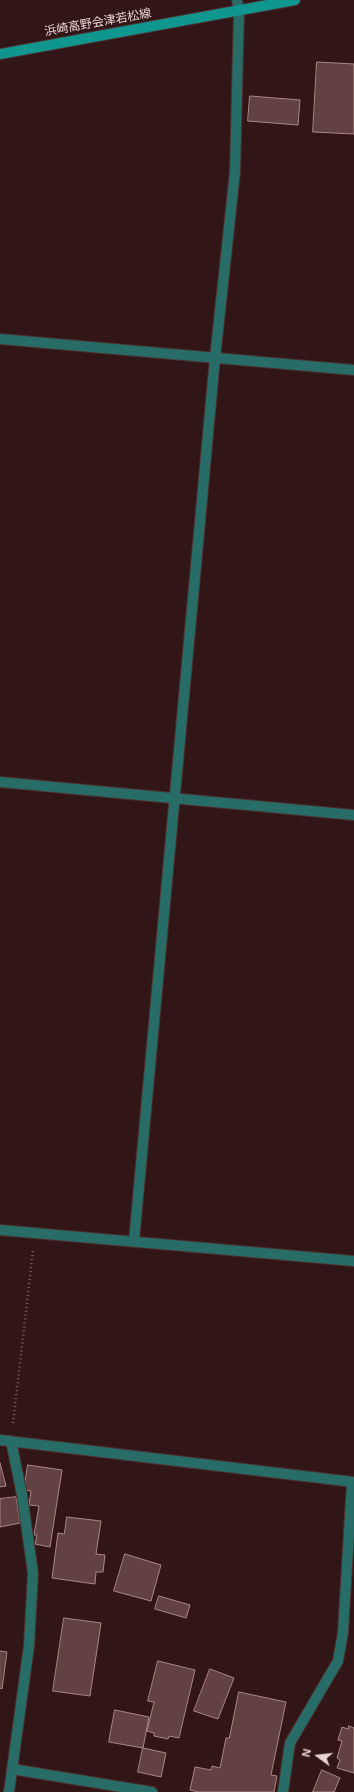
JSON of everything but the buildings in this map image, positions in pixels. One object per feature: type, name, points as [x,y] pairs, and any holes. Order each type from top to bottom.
[{"type":"main road","name":"浜崎高野会津若松線","points":[[0,54],[295,0]]},
{"type":"street","points":[[134,1241],[176,799],[215,358],[235,172],[239,10],[237,0]]},
{"type":"street","points":[[0,339],[354,370]]},
{"type":"street","points":[[0,782],[354,815]]},
{"type":"street","points":[[0,1230],[354,1261]]},
{"type":"street","points":[[0,1440],[353,1482],[343,1632],[338,1661],[290,1743],[283,1792]]},
{"type":"street","points":[[9,1792],[29,1646],[33,1573],[22,1495],[11,1441]]},
{"type":"street","points":[[12,1769],[152,1792]]},
{"type":"path","points":[[11,1441],[35,1233]]}]
